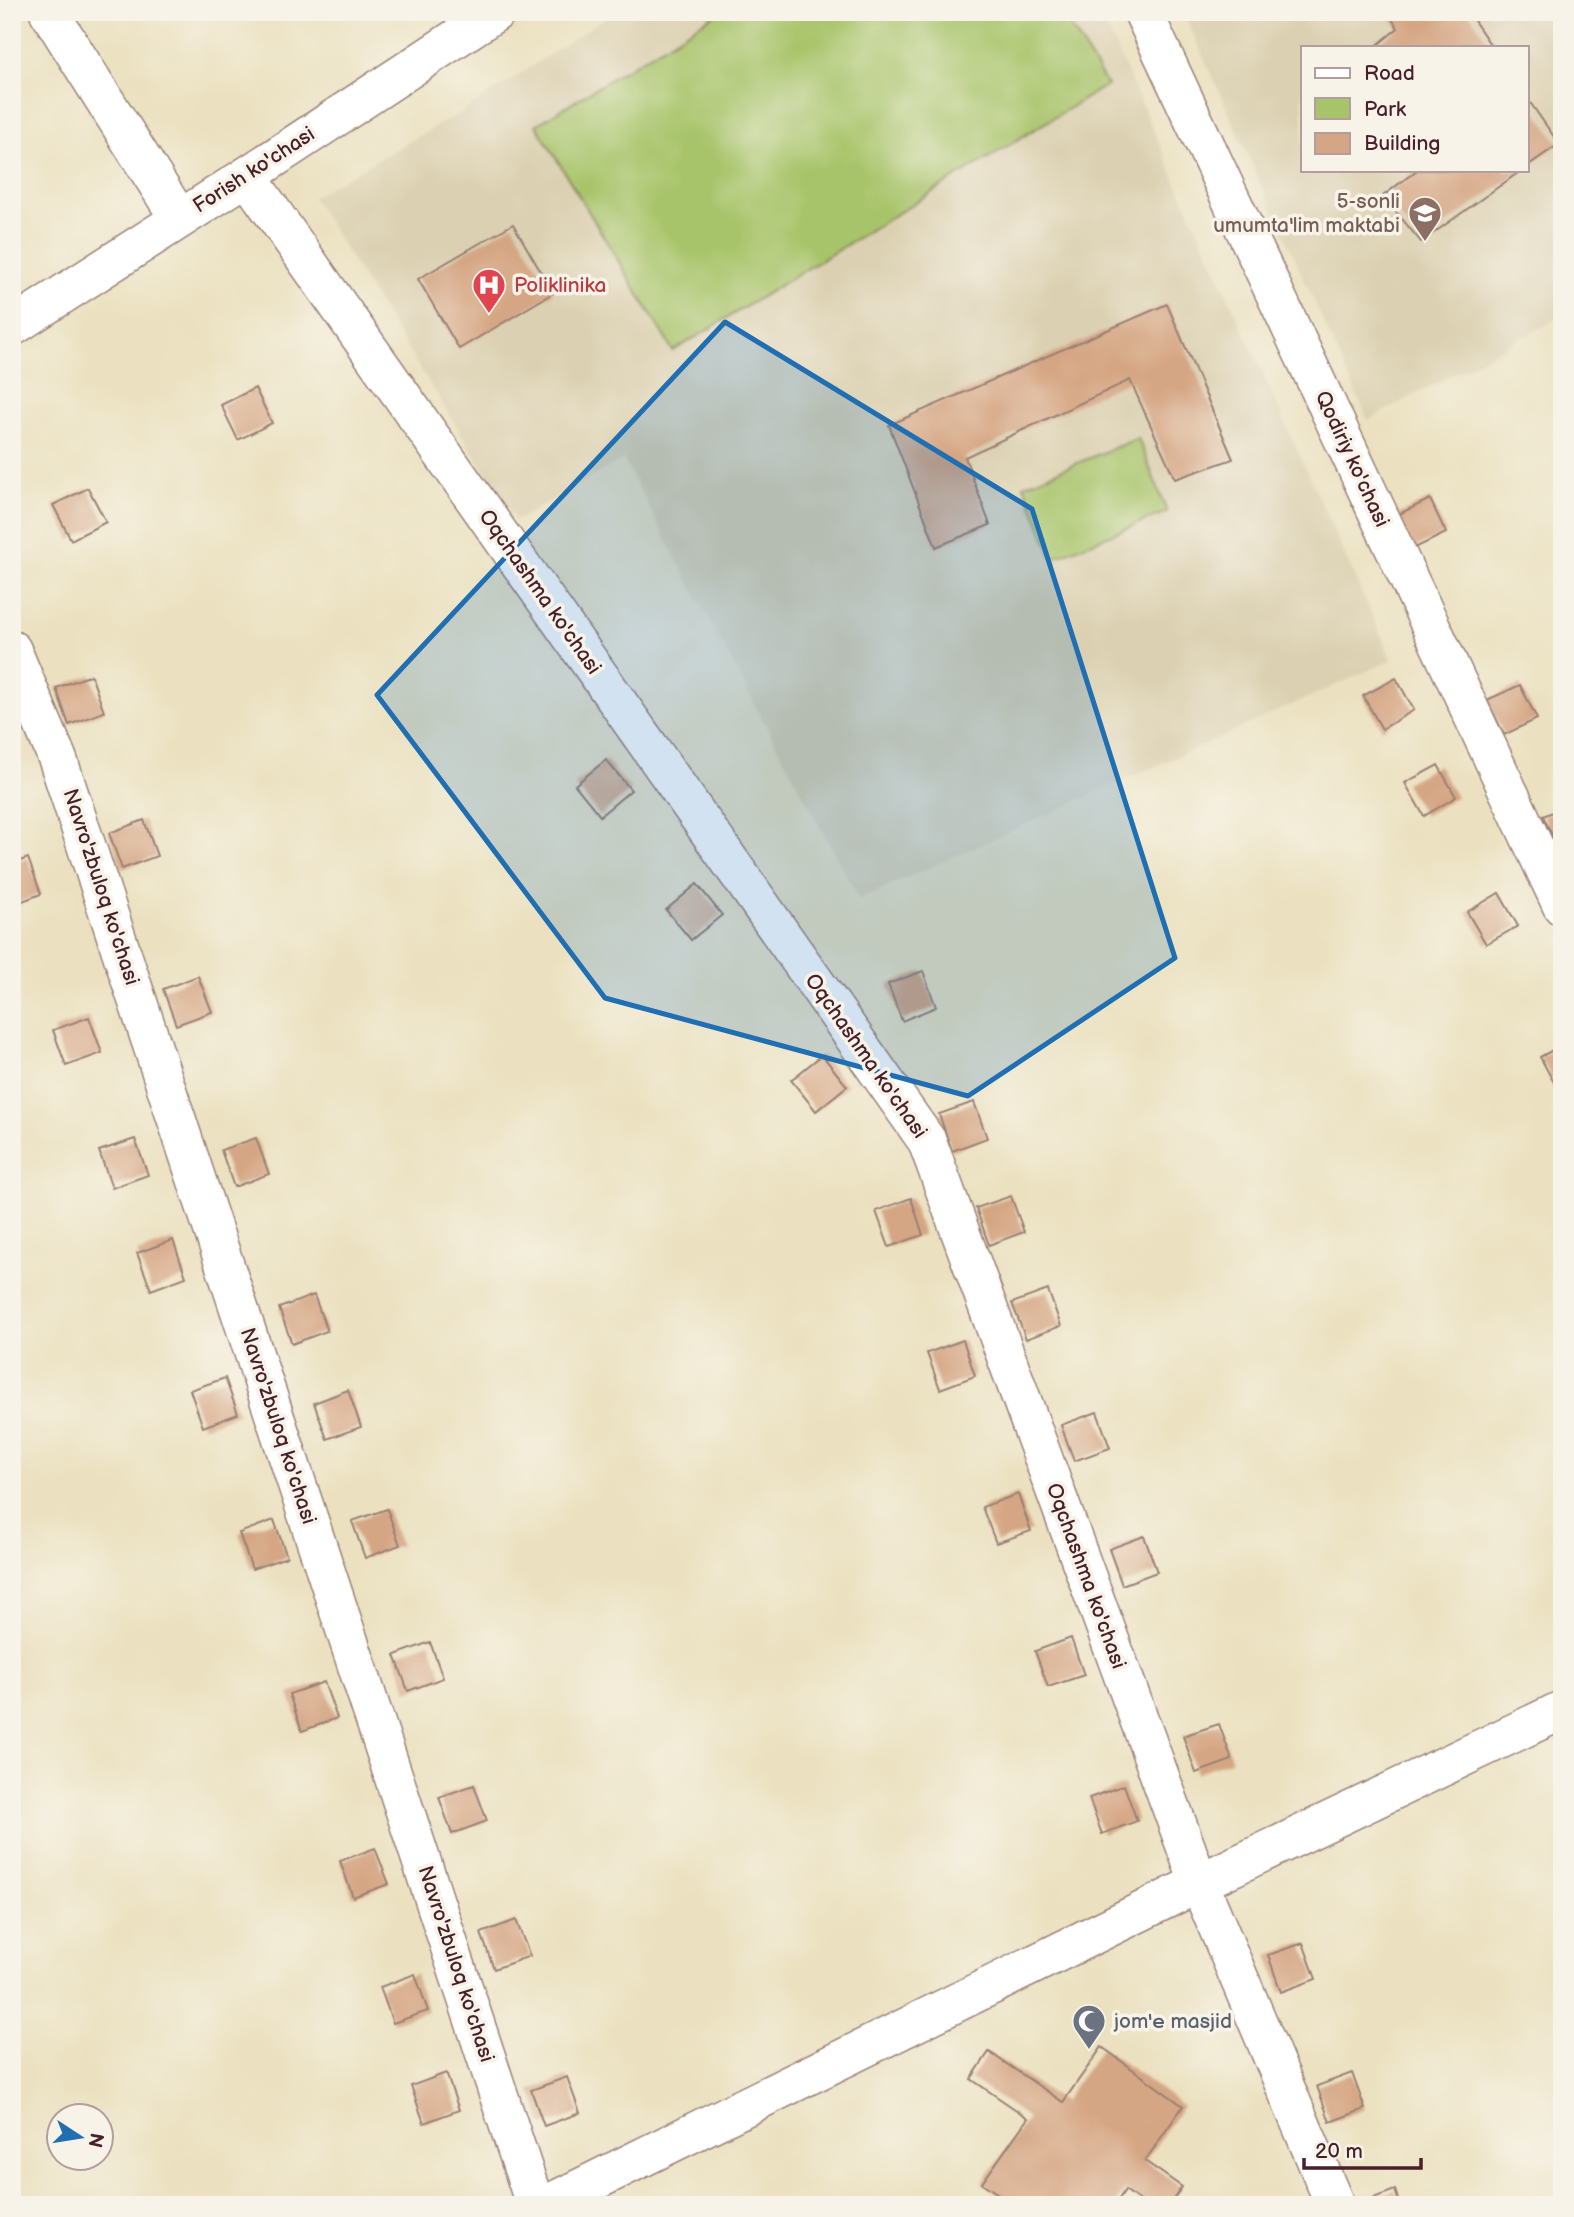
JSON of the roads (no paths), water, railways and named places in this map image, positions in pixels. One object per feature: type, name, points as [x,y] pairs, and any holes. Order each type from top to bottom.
[{"type":"street","points":[[49,12],[179,218]]},
{"type":"street","name":"Forish ko'chasi","points":[[12,327],[496,12]]},
{"type":"street","name":"Qodiriy ko'chasi","points":[[1143,12],[1562,906]]},
{"type":"street","name":"Oqchashma ko'chasi","points":[[247,176],[927,1141],[1199,1883],[1335,2205]]},
{"type":"street","name":"Navro'zbuloq ko'chasi","points":[[12,650],[58,760],[535,2205]]},
{"type":"street","points":[[546,2205],[1199,1883],[1562,1710]]},
{"type":"place","name":"5-sonli umumta'lim maktabi","points":[[1425,243]]},
{"type":"place","name":"Poliklinika","points":[[489,315]]},
{"type":"place","name":"jom'e masjid","points":[[1089,2051]]}]
